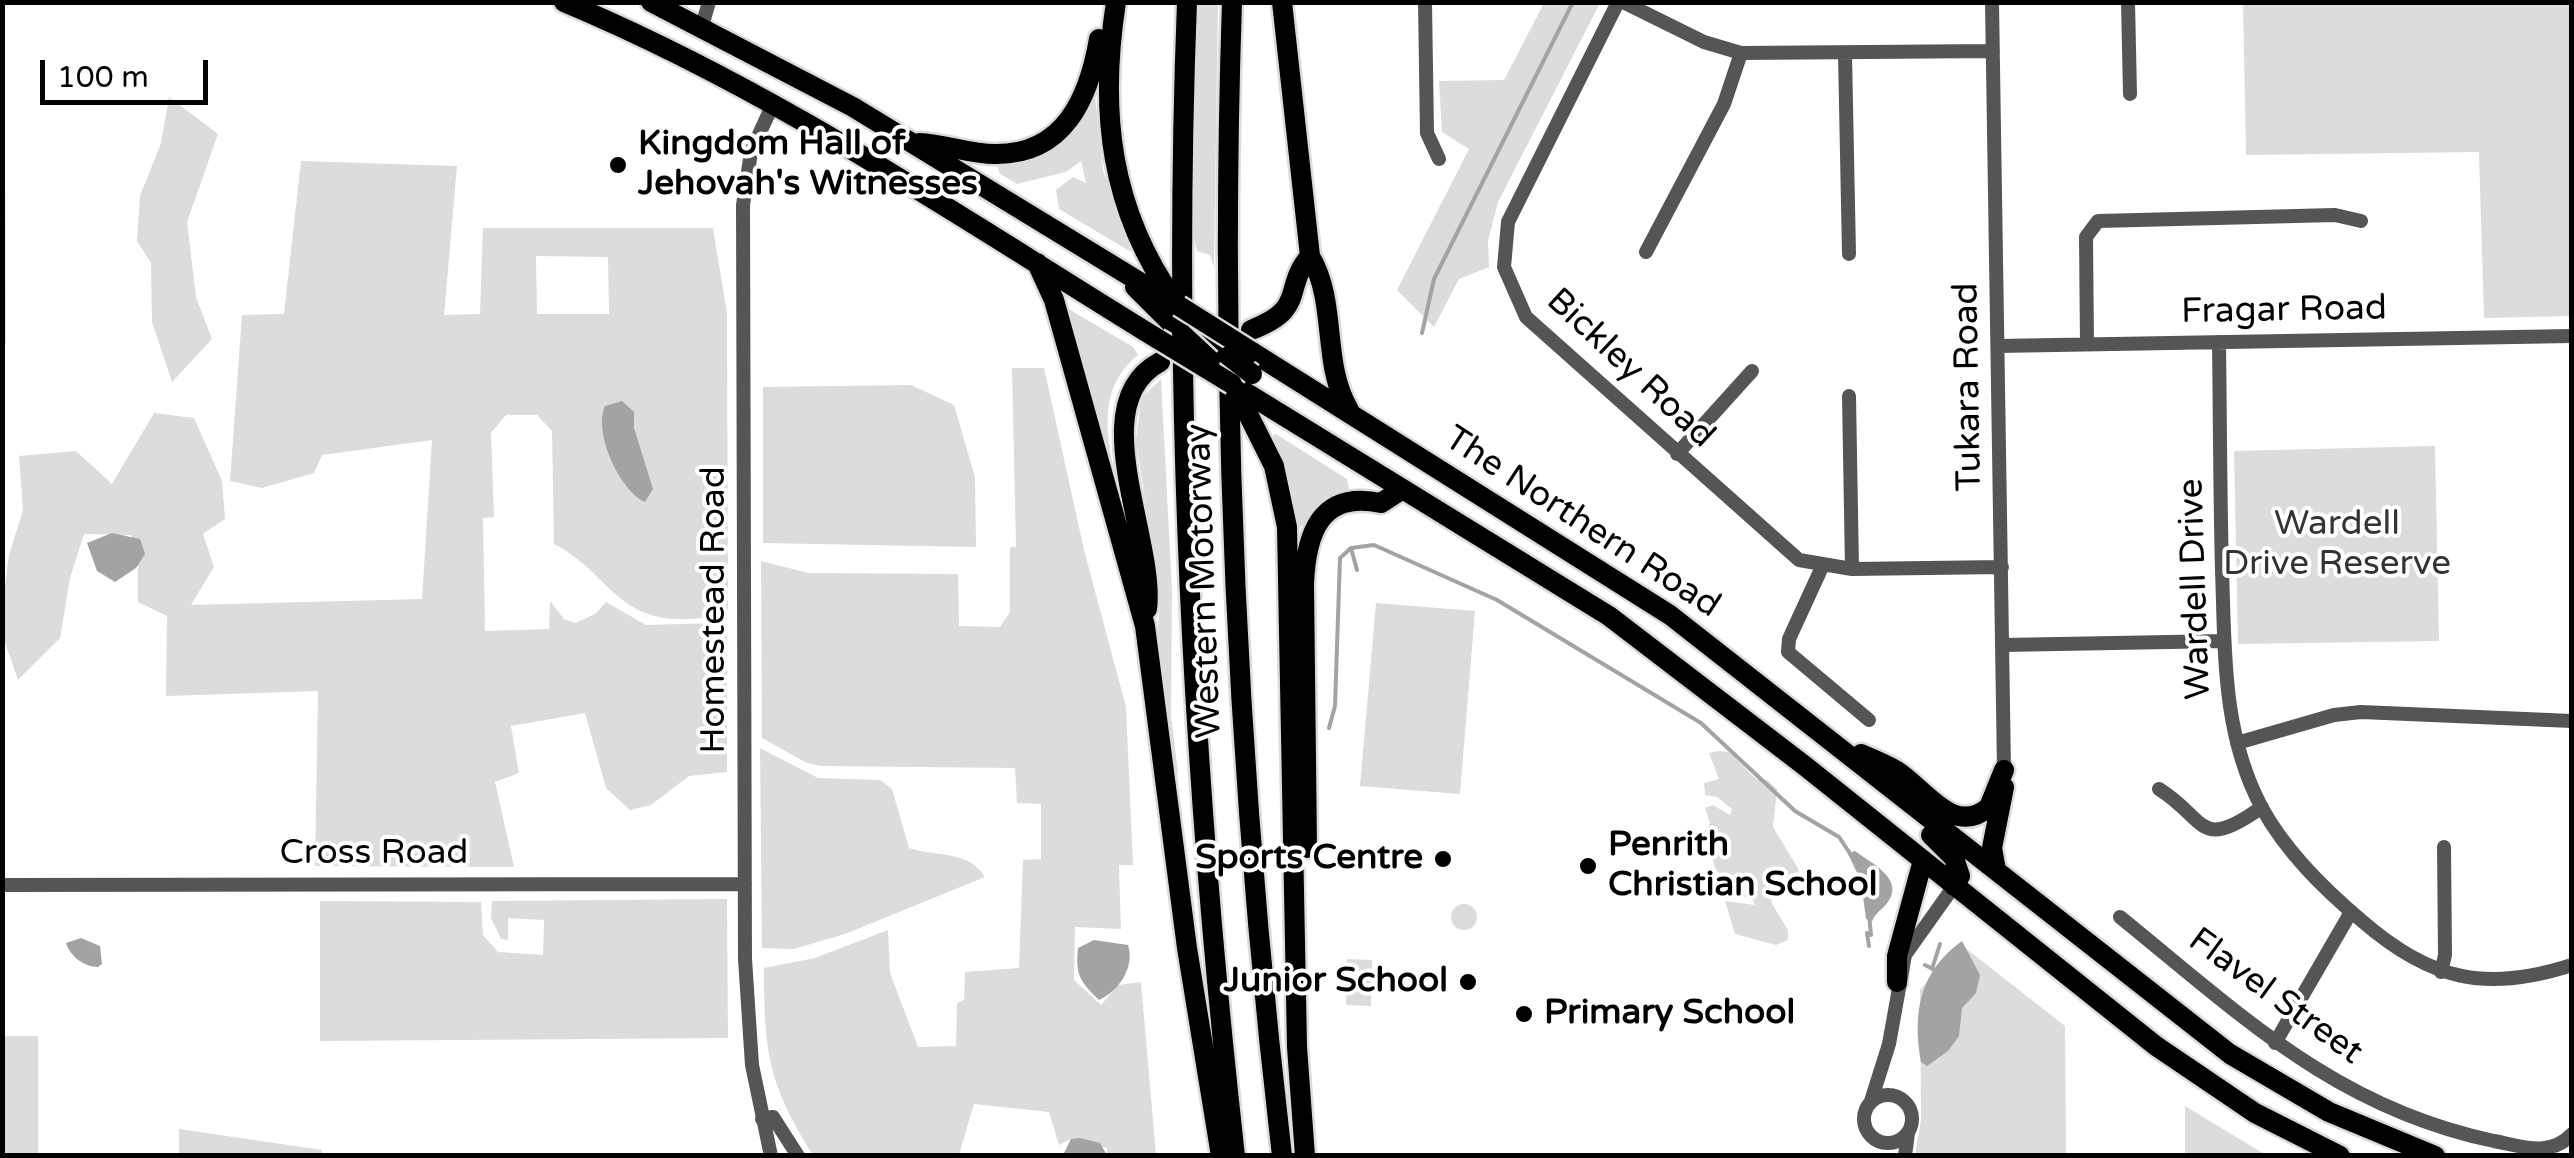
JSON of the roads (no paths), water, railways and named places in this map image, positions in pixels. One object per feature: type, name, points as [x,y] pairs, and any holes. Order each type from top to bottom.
[{"type":"highway","name":"The Northern Road","points":[[564,2],[689,58],[773,104],[1112,310],[1180,306],[1232,384],[1252,406],[1276,411],[1608,616],[2217,1090],[2340,1156]]},
{"type":"highway","name":"The Northern Road","points":[[651,2],[914,143],[1120,270],[1159,310],[1206,345],[1297,379],[1616,578],[1824,735],[2230,1054],[2329,1112],[2435,1156]]},
{"type":"highway","points":[[914,143],[952,144],[1004,154],[1054,137],[1082,103],[1105,2]]},
{"type":"highway","points":[[1116,2],[1107,70],[1108,134],[1128,215],[1159,310],[1182,334],[1252,362],[1276,411]]},
{"type":"highway","name":"Western Motorway","points":[[1186,2],[1187,524],[1202,803],[1235,1156]]},
{"type":"highway","name":"Western Motorway","points":[[1232,2],[1228,297],[1233,535],[1256,913],[1282,1156]]},
{"type":"highway","points":[[1282,2],[1310,256],[1321,275],[1334,376],[1350,412]]},
{"type":"highway","points":[[1144,626],[1148,596],[1123,412],[1135,380],[1160,362],[1251,330],[1286,310],[1298,285],[1300,268],[1310,256]]},
{"type":"highway","points":[[1037,263],[1058,314],[1144,626],[1195,1000],[1221,1156]]},
{"type":"highway","points":[[1252,406],[1280,486],[1288,548],[1297,1030],[1305,1156]]},
{"type":"highway","points":[[1313,1156],[1306,548],[1317,523],[1341,504],[1356,500],[1381,502],[1401,490]]},
{"type":"highway","points":[[1824,735],[1897,771],[1952,816],[1963,818],[1989,807],[2004,770]]},
{"type":"highway","points":[[1824,735],[1870,785],[1950,852],[1959,871],[1954,886]]},
{"type":"highway","points":[[1996,870],[1992,848],[2004,799],[2004,770]]},
{"type":"highway","points":[[1897,982],[1897,956],[1923,860]]},
{"type":"highway","points":[[1954,886],[1970,877],[1988,877],[2031,898]]},
{"type":"street","points":[[702,26],[708,2]]},
{"type":"street","points":[[1425,2],[1427,133],[1439,159]]},
{"type":"street","points":[[1621,2],[1704,42],[1741,54],[1993,52]]},
{"type":"street","name":"Bickley Road","points":[[1621,2],[1513,208],[1504,244],[1504,267],[1516,301],[1532,325],[1784,551],[1822,567],[2002,567]]},
{"type":"street","name":"Tukara Road","points":[[1992,2],[2004,770]]},
{"type":"street","points":[[2128,2],[2130,94]]},
{"type":"street","points":[[1646,252],[1724,104],[1741,54]]},
{"type":"street","points":[[1845,54],[1849,254]]},
{"type":"street","name":"Homestead Road","points":[[771,1156],[748,1024],[743,204],[751,152],[773,104]]},
{"type":"street","points":[[2086,344],[2086,237],[2098,221],[2336,215],[2362,222]]},
{"type":"street","name":"Fragar Road","points":[[1998,346],[2572,336]]},
{"type":"street","name":"Wardell Drive","points":[[2219,342],[2228,705],[2237,743],[2262,808],[2296,858],[2351,912],[2399,951],[2441,972],[2507,980],[2571,966]]},
{"type":"street","points":[[1677,454],[1752,371]]},
{"type":"street","points":[[1849,396],[1852,569]]},
{"type":"street","points":[[1822,567],[1789,639],[1788,652],[1869,720]]},
{"type":"street","points":[[2003,645],[2224,641]]},
{"type":"street","points":[[2237,743],[2361,712],[2572,721]]},
{"type":"street","points":[[2159,789],[2193,822],[2210,829],[2232,827],[2262,808]]},
{"type":"street","points":[[2441,972],[2445,955],[2444,847]]},
{"type":"street","name":"Cross Road","points":[[2,885],[746,884]]},
{"type":"street","points":[[1904,1156],[1912,1116],[1890,1078],[1889,1044],[1897,982],[1910,944],[1954,886]]},
{"type":"street","points":[[2275,1043],[2351,912]]},
{"type":"street","name":"Flavel Street","points":[[2120,917],[2275,1043],[2326,1077],[2434,1127],[2536,1150],[2555,1147],[2572,1134]]},
{"type":"street","points":[[1888,1156],[1864,1122],[1889,1044]]},
{"type":"street","points":[[1872,1101],[1886,1094],[1904,1100]]},
{"type":"street","points":[[762,1119],[773,1117],[798,1156]]},
{"type":"street","points":[[1876,1140],[1893,1143],[1908,1133]]},
{"type":"waterway","points":[[1422,333],[1434,279],[1573,2]]},
{"type":"waterway","points":[[1329,728],[1335,706],[1340,558],[1351,548],[1374,545],[1497,600],[1701,723],[1795,811],[1839,837],[1851,855]]},
{"type":"waterway","points":[[1351,548],[1357,570]]},
{"type":"waterway","points":[[1869,915],[1871,935]]},
{"type":"waterway","points":[[1867,933],[1869,946]]},
{"type":"waterway","points":[[1932,969],[1940,944]]},
{"type":"waterway","points":[[1925,965],[1935,970]]},
{"type":"place","name":"Kingdom Hall of Jehovah's Witnesses","points":[[618,165]]},
{"type":"place","name":"Sports Centre","points":[[1443,859]]},
{"type":"place","name":"Penrith Christian School","points":[[1588,866]]},
{"type":"place","name":"Junior School","points":[[1468,982]]},
{"type":"place","name":"Primary School","points":[[1524,1014]]},
{"type":"park label","name":"Wardell Drive Reserve","points":[[2337,545]]}]
